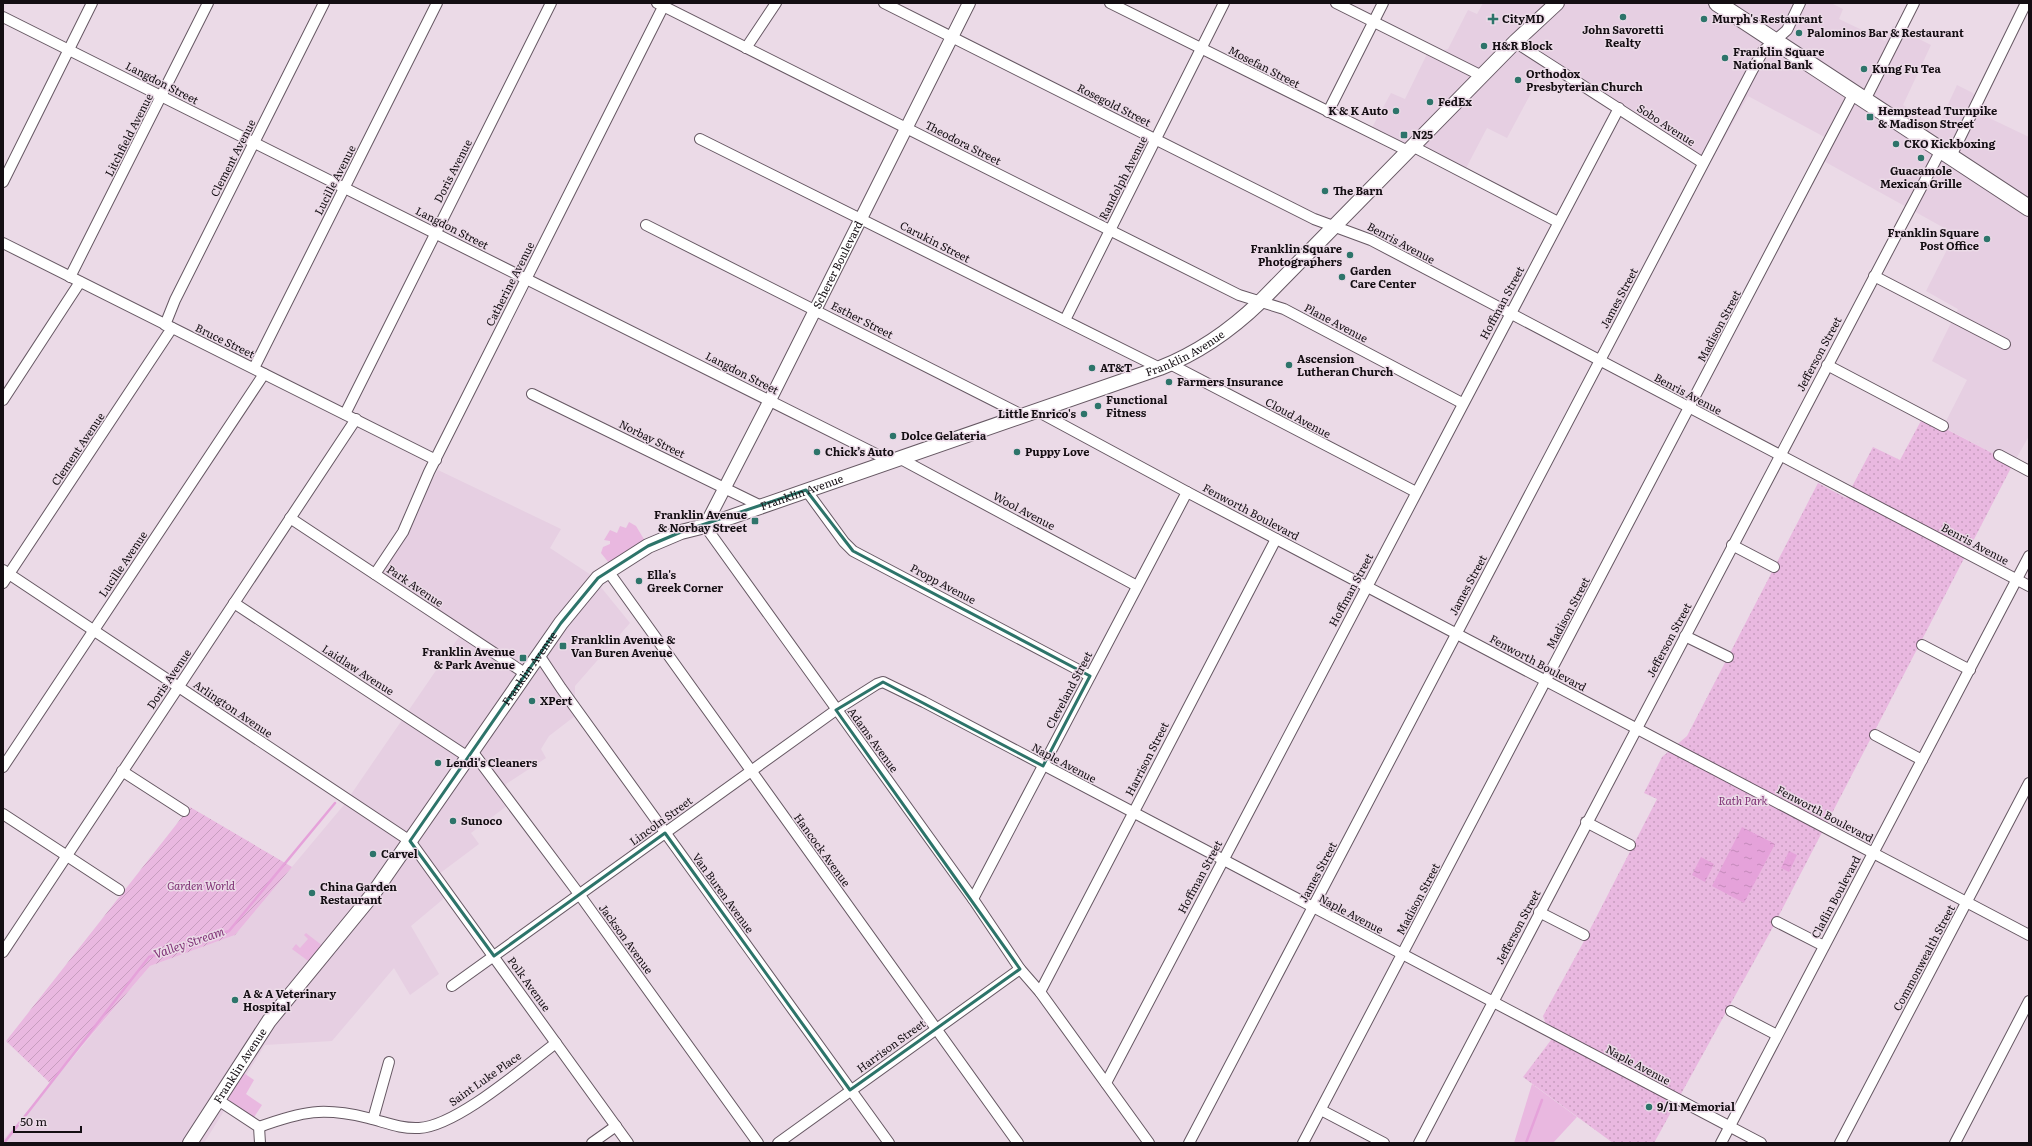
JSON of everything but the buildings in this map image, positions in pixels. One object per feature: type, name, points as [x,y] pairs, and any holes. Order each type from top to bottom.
[{"type":"main road","name":"Franklin Avenue","points":[[190,1143],[268,1021],[355,918],[526,674],[598,578],[608,570],[648,546],[681,532],[705,526],[1165,366],[1219,337],[1240,321],[1260,302],[1482,76],[1557,3]]},
{"type":"main road","points":[[1717,3],[2029,208]]},
{"type":"street","points":[[3,182],[92,3]]},
{"type":"street","name":"Litchfield Avenue","points":[[70,277],[208,3]]},
{"type":"street","name":"Clement Avenue","points":[[3,583],[6,572],[169,326],[175,300],[324,3]]},
{"type":"street","name":"Lucille Avenue","points":[[254,368],[438,3]]},
{"type":"street","name":"Doris Avenue","points":[[345,414],[551,3]]},
{"type":"street","points":[[746,48],[776,3]]},
{"type":"street","name":"Rosegold Street","points":[[884,3],[1314,219],[1335,226]]},
{"type":"street","name":"Scherer Boulevard","points":[[705,526],[816,309],[969,3]]},
{"type":"street","name":"Mosefan Street","points":[[1110,3],[1328,112],[1410,149],[1558,222]]},
{"type":"street","name":"Randolph Avenue","points":[[1065,320],[1224,3]]},
{"type":"street","points":[[1336,3],[1482,76]]},
{"type":"street","points":[[1328,112],[1383,3]]},
{"type":"street","name":"James Street","points":[[1189,1143],[1756,63],[1763,51],[1787,30],[1800,3]]},
{"type":"street","name":"Madison Street","points":[[1303,1143],[1690,408],[1860,97],[1914,3]]},
{"type":"street","name":"Jefferson Street","points":[[1419,1143],[1586,822],[1874,276],[1946,153],[2026,3]]},
{"type":"street","name":"Theodora Street","points":[[661,4],[1239,295],[1260,302]]},
{"type":"street","name":"Catherine Avenue","points":[[375,574],[403,532],[436,460],[661,4]]},
{"type":"street","name":"Langdon Street","points":[[3,17],[770,400],[895,459]]},
{"type":"street","name":"Sobo Avenue","points":[[1516,42],[1703,163]]},
{"type":"street","name":"Hoffman Street","points":[[1106,1083],[1462,403],[1619,108]]},
{"type":"street","name":"Carukin Street","points":[[700,139],[1065,320],[1165,366]]},
{"type":"street","name":"Esther Street","points":[[646,225],[1031,413]]},
{"type":"street","name":"Benris Avenue","points":[[1335,226],[1371,240],[2029,586]]},
{"type":"street","name":"Bruce Street","points":[[3,243],[436,460]]},
{"type":"street","points":[[1874,276],[2005,344]]},
{"type":"street","points":[[3,400],[80,282]]},
{"type":"street","name":"Plane Avenue","points":[[1260,302],[1284,310],[1462,403]]},
{"type":"street","points":[[1827,365],[1944,426]]},
{"type":"street","name":"Cloud Avenue","points":[[1165,366],[1416,492]]},
{"type":"street","name":"Lucille Avenue","points":[[3,767],[264,374]]},
{"type":"street","name":"Norbay Street","points":[[532,394],[761,506]]},
{"type":"street","name":"Fenworth Boulevard","points":[[1031,413],[1187,492],[2029,935]]},
{"type":"street","name":"Doris Avenue","points":[[3,952],[65,856],[356,419]]},
{"type":"street","points":[[1999,455],[2029,471]]},
{"type":"street","name":"Wool Avenue","points":[[895,459],[1137,586]]},
{"type":"street","name":"Propp Avenue","points":[[806,490],[844,542],[854,551],[1090,676]]},
{"type":"street","name":"Cleveland Street","points":[[973,899],[1187,492]]},
{"type":"street","name":"Park Avenue","points":[[290,518],[526,674]]},
{"type":"street","name":"Adams Avenue","points":[[705,526],[973,899],[1020,970],[1040,992]]},
{"type":"street","name":"Harrison Street","points":[[1040,992],[1276,539]]},
{"type":"street","points":[[1732,545],[1774,568]]},
{"type":"street","name":"Claflin Boulevard","points":[[1721,1143],[2029,556]]},
{"type":"street","name":"Hancock Avenue","points":[[608,570],[1018,1143]]},
{"type":"street","name":"Arlington Avenue","points":[[6,572],[410,840]]},
{"type":"street","name":"Laidlaw Avenue","points":[[234,602],[470,754]]},
{"type":"street","points":[[1685,636],[1728,657]]},
{"type":"street","points":[[1922,645],[1970,670]]},
{"type":"street","name":"Van Buren Avenue","points":[[540,655],[561,688],[889,1143]]},
{"type":"street","name":"Lincoln Street","points":[[452,986],[836,710],[877,684],[883,682],[887,685]]},
{"type":"street","name":"Naple Avenue","points":[[887,685],[1761,1143]]},
{"type":"street","points":[[1875,735],[1922,760]]},
{"type":"street","name":"Jackson Avenue","points":[[470,754],[579,894],[758,1143]]},
{"type":"street","points":[[122,771],[184,811]]},
{"type":"street","name":"Commonwealth Street","points":[[1840,1143],[2029,783]]},
{"type":"street","points":[[3,814],[119,890]]},
{"type":"street","points":[[1586,822],[1630,845]]},
{"type":"street","name":"Polk Avenue","points":[[410,840],[628,1143]]},
{"type":"street","points":[[1539,912],[1584,935]]},
{"type":"street","points":[[1777,922],[1824,946]]},
{"type":"street","name":"Harrison Street","points":[[778,1143],[936,1028],[1020,970]]},
{"type":"street","points":[[1040,992],[1149,1143]]},
{"type":"street","points":[[1955,1143],[2029,1001]]},
{"type":"street","points":[[1730,1011],[1777,1035]]},
{"type":"street","name":"Saint Luke Place","points":[[260,1127],[293,1115],[318,1111],[335,1111],[373,1119],[397,1127],[419,1128],[448,1119],[473,1104],[556,1043]]},
{"type":"street","points":[[373,1119],[389,1062]]},
{"type":"street","points":[[218,1100],[260,1127],[260,1143]]},
{"type":"street","points":[[1321,1110],[1384,1143]]},
{"type":"street","points":[[592,1143],[616,1126]]},
{"type":"highlighted area","points":[[806,490],[853,551],[1090,676],[1043,766],[883,682],[836,710],[1020,969],[850,1090],[665,833],[494,956],[410,841],[561,623],[598,578],[648,546],[681,532]]},
{"type":"shaded area","points":[[1483,3],[1831,3],[1843,9],[1839,19],[1885,41],[1893,26],[1931,45],[1903,105],[1937,128],[1957,85],[1973,93],[1983,115],[2029,137],[2029,436],[2013,464],[1943,427],[1967,380],[1932,361],[1958,309],[1926,291],[1955,234],[1820,159],[1830,140],[1748,96],[1706,170],[1545,67],[1507,138],[1487,128],[1464,172],[1415,146],[1409,153],[1369,133],[1391,93],[1405,99],[1427,54],[1448,49],[1468,10],[1477,14]]},
{"type":"shaded area","points":[[438,470],[561,529],[550,548],[591,575],[630,623],[575,686],[575,716],[549,736],[541,749],[546,758],[506,784],[508,805],[471,833],[479,844],[435,877],[448,895],[411,926],[439,974],[410,995],[394,968],[332,1041],[265,1045],[204,1143],[3,1143],[3,1140],[150,966],[235,935],[343,806],[461,634],[380,573]]},
{"type":"green space","name":"Rath Park","points":[[1923,417],[2013,464],[1773,927],[1654,1143],[1613,1143],[1523,1077],[1551,1040],[1543,1016],[1583,943],[1657,799],[1644,793],[1662,757],[1687,736],[1818,483],[1846,498],[1873,447],[1900,460]]},
{"type":"green space","points":[[629,522],[636,526],[648,546],[613,568],[601,553],[603,547],[610,544],[610,541],[604,540],[610,530],[617,533],[620,526],[626,528]]},
{"type":"green space","name":"Garden World","points":[[190,807],[292,867],[235,935],[150,966],[50,1083],[6,1041]]},
{"type":"green space","points":[[306,933],[328,950],[315,966],[292,949],[296,944],[300,948],[308,939],[304,935]]},
{"type":"green space","points":[[238,1069],[254,1080],[246,1094],[262,1105],[251,1122],[218,1100]]},
{"type":"green space","points":[[1532,1084],[1577,1117],[1553,1143],[1514,1143]]},
{"type":"water","points":[[1742,827],[1775,844],[1744,903],[1712,886]]},
{"type":"water","points":[[1789,851],[1797,855],[1789,872],[1781,868]]},
{"type":"water","points":[[1701,857],[1714,864],[1705,882],[1692,875]]},
{"type":"waterway","name":"Valley Stream","points":[[4,1143],[149,957],[229,931],[335,803]]},
{"type":"waterway","points":[[1526,1143],[1542,1100]]},
{"type":"place","name":"John Savoretti Realty","points":[[1623,17]]},
{"type":"place","name":"CityMD","points":[[1493,19]]},
{"type":"place","name":"Murph's Restaurant","points":[[1704,19]]},
{"type":"place","name":"Palominos Bar & Restaurant","points":[[1799,33]]},
{"type":"place","name":"H&R Block","points":[[1484,46]]},
{"type":"place","name":"Franklin Square National Bank","points":[[1725,58]]},
{"type":"place","name":"Kung Fu Tea","points":[[1864,69]]},
{"type":"place","name":"Orthodox Presbyterian Church","points":[[1518,80]]},
{"type":"place","name":"FedEx","points":[[1430,102]]},
{"type":"place","name":"K & K Auto","points":[[1396,111]]},
{"type":"place","name":"Hempstead Turnpike & Madison Street","points":[[1870,117]]},
{"type":"place","name":"N25","points":[[1404,135]]},
{"type":"place","name":"CKO Kickboxing","points":[[1896,144]]},
{"type":"place","name":"Guacamole Mexican Grille","points":[[1921,158]]},
{"type":"place","name":"The Barn","points":[[1325,191]]},
{"type":"place","name":"Franklin Square Post Office","points":[[1987,239]]},
{"type":"place","name":"Franklin Square Photographers","points":[[1350,255]]},
{"type":"place","name":"Garden Care Center","points":[[1342,277]]},
{"type":"place","name":"Ascension Lutheran Church","points":[[1289,365]]},
{"type":"place","name":"AT&T","points":[[1092,368]]},
{"type":"place","name":"Farmers Insurance","points":[[1169,382]]},
{"type":"place","name":"Functional Fitness","points":[[1098,406]]},
{"type":"place","name":"Little Enrico's","points":[[1084,414]]},
{"type":"place","name":"Dolce Gelateria","points":[[893,436]]},
{"type":"place","name":"Chick’s Auto","points":[[817,452]]},
{"type":"place","name":"Puppy Love","points":[[1017,452]]},
{"type":"place","name":"Franklin Avenue & Norbay Street","points":[[755,521]]},
{"type":"place","name":"Ella's Greek Corner","points":[[639,581]]},
{"type":"place","name":"Franklin Avenue & Van Buren Avenue","points":[[563,646]]},
{"type":"place","name":"Franklin Avenue & Park Avenue","points":[[523,658]]},
{"type":"place","name":"XPert","points":[[532,701]]},
{"type":"place","name":"Lendi's Cleaners","points":[[438,763]]},
{"type":"place","name":"Sunoco","points":[[453,821]]},
{"type":"place","name":"Carvel","points":[[373,854]]},
{"type":"place","name":"China Garden Restaurant","points":[[312,893]]},
{"type":"place","name":"A & A Veterinary Hospital","points":[[235,1000]]},
{"type":"place","name":"9/11 Memorial","points":[[1649,1107]]}]
